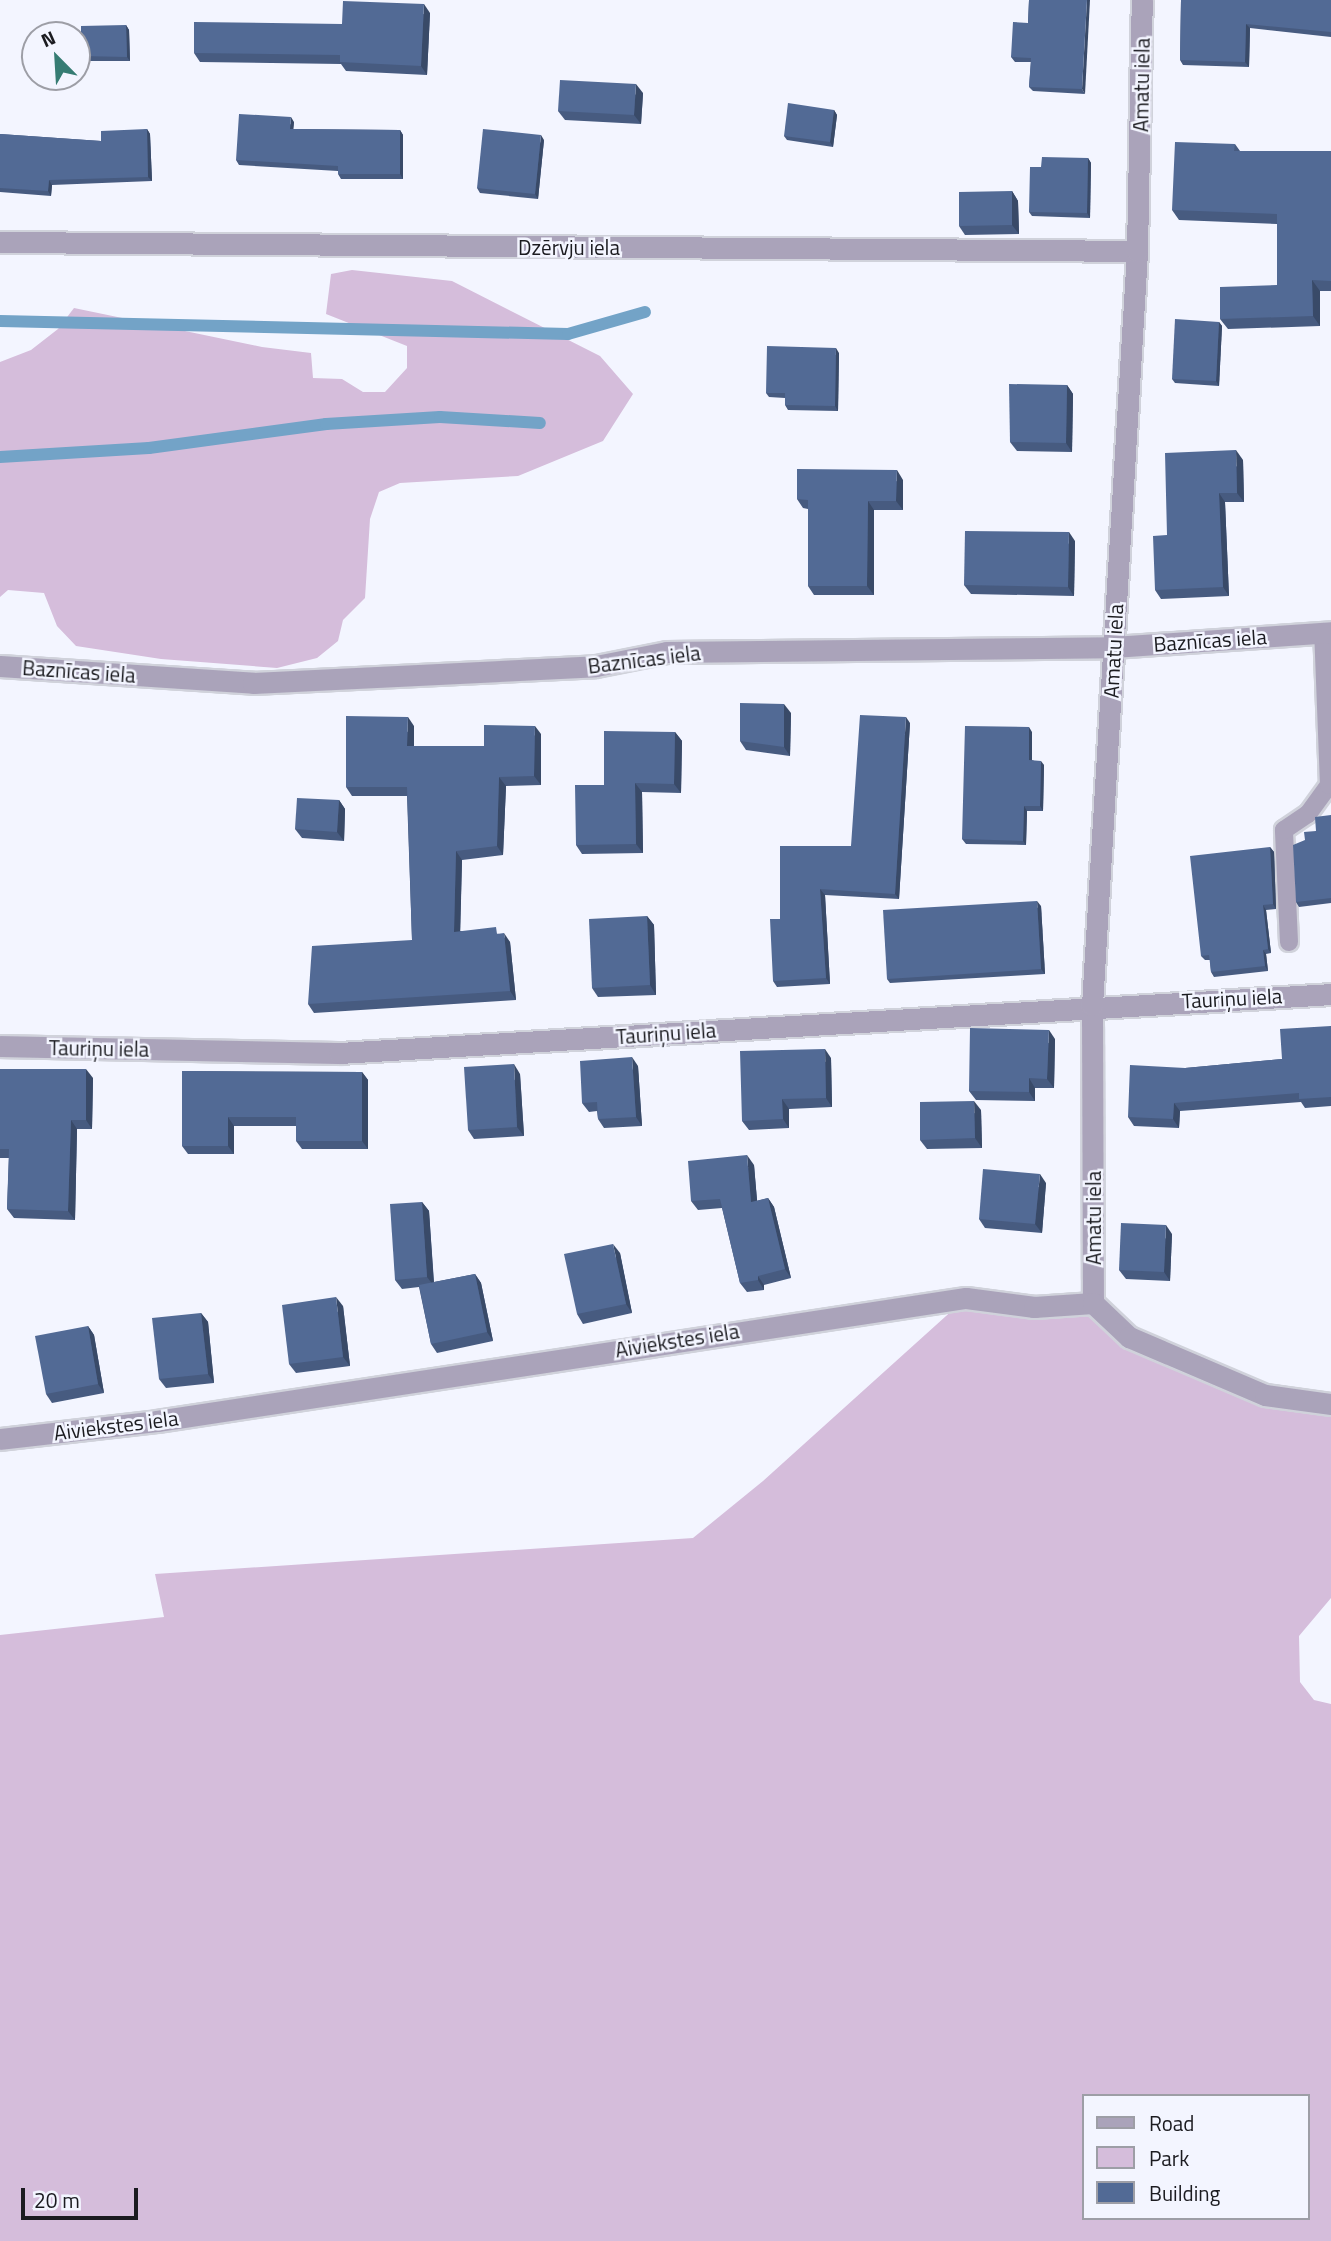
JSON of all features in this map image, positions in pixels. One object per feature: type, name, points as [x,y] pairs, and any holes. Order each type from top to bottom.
[{"type":"street","name":"Amatu iela","points":[[1093,1303],[1092,1005],[1137,251],[1142,0]]},
{"type":"street","name":"Dzērvju iela","points":[[0,242],[1137,251]]},
{"type":"street","name":"Baznīcas iela","points":[[0,666],[253,683],[596,666],[667,652],[1113,647],[1327,632]]},
{"type":"street","name":"Tauriņu iela","points":[[0,1045],[339,1053],[1092,1005],[1331,994]]},
{"type":"street","name":"Aiviekstes iela","points":[[0,1439],[157,1421],[966,1298],[1034,1307],[1093,1303]]},
{"type":"street","points":[[1093,1303],[1129,1337],[1265,1395],[1331,1404]]},
{"type":"lane","points":[[1289,942],[1284,830],[1308,814],[1329,785],[1327,632]]},
{"type":"green space","points":[[352,270],[452,281],[600,356],[633,394],[603,441],[518,476],[400,483],[379,492],[370,519],[365,598],[343,620],[338,641],[317,658],[277,668],[161,659],[76,646],[57,626],[44,593],[8,590],[0,597],[0,362],[31,350],[58,329],[74,308],[262,347],[311,353],[313,378],[342,379],[363,392],[385,392],[407,368],[407,346],[326,314],[331,274]]},
{"type":"green space","points":[[966,1298],[1093,1303],[1110,1323],[1265,1395],[1331,1404],[1331,1598],[1299,1636],[1300,1682],[1314,1700],[1331,1704],[1331,2241],[0,2241],[0,1635],[164,1617],[155,1574],[693,1538],[763,1481]]},
{"type":"building","points":[[1029,0],[1087,0],[1082,89],[1029,87],[1031,58],[1011,57],[1013,22],[1028,23]]},
{"type":"building","points":[[1181,0],[1331,0],[1331,32],[1246,24],[1245,62],[1180,60]]},
{"type":"building","points":[[343,1],[424,4],[421,66],[340,62],[340,55],[194,53],[194,22],[342,24]]},
{"type":"building","points":[[126,25],[127,57],[91,56],[91,26]]},
{"type":"building","points":[[560,80],[636,84],[634,115],[558,111]]},
{"type":"building","points":[[788,103],[834,110],[830,142],[784,136]]},
{"type":"building","points":[[239,114],[291,117],[290,129],[400,130],[400,174],[338,174],[338,166],[236,160]]},
{"type":"building","points":[[147,129],[148,177],[49,180],[48,191],[0,188],[0,134],[101,141],[101,131]]},
{"type":"building","points":[[483,129],[541,135],[535,194],[477,188]]},
{"type":"building","points":[[1175,142],[1235,144],[1234,151],[1331,151],[1331,281],[1312,280],[1313,316],[1220,319],[1220,287],[1277,285],[1277,214],[1172,210]]},
{"type":"building","points":[[1042,157],[1088,158],[1087,213],[1029,212],[1030,167],[1041,167]]},
{"type":"building","points":[[1012,191],[1012,225],[959,226],[959,192]]},
{"type":"building","points":[[1175,319],[1219,322],[1216,381],[1172,379]]},
{"type":"building","points":[[767,346],[836,348],[835,406],[785,405],[785,393],[766,393]]},
{"type":"building","points":[[1009,384],[1067,385],[1066,443],[1010,442]]},
{"type":"building","points":[[1236,450],[1237,493],[1219,493],[1223,587],[1155,590],[1153,536],[1167,535],[1165,453]]},
{"type":"building","points":[[797,469],[897,470],[896,501],[868,501],[867,586],[808,586],[808,500],[797,499]]},
{"type":"building","points":[[965,531],[1069,532],[1068,587],[964,585]]},
{"type":"building","points":[[740,703],[784,704],[784,747],[740,741]]},
{"type":"building","points":[[860,715],[906,717],[895,894],[820,889],[826,978],[773,981],[770,919],[780,919],[780,846],[851,846]]},
{"type":"building","points":[[346,716],[408,717],[407,746],[484,746],[484,725],[535,726],[534,776],[499,777],[497,846],[456,851],[454,932],[496,927],[497,934],[504,933],[510,991],[308,1004],[312,946],[412,940],[407,787],[346,787]]},
{"type":"building","points":[[965,726],[1029,727],[1029,760],[1041,761],[1040,806],[1024,806],[1023,841],[962,839]]},
{"type":"building","points":[[604,731],[675,732],[674,784],[635,783],[636,844],[576,845],[575,785],[604,785]]},
{"type":"building","points":[[297,798],[339,800],[337,832],[295,829]]},
{"type":"building","points":[[1331,815],[1331,898],[1296,902],[1293,845],[1305,840],[1304,832],[1316,831],[1315,817]]},
{"type":"building","points":[[1270,847],[1273,904],[1263,905],[1268,949],[1263,950],[1265,966],[1211,972],[1209,955],[1201,956],[1190,856]]},
{"type":"building","points":[[1037,901],[1041,969],[887,979],[883,910]]},
{"type":"building","points":[[647,916],[650,985],[592,988],[589,919]]},
{"type":"building","points":[[1331,1026],[1331,1097],[1299,1099],[1299,1093],[1174,1103],[1173,1119],[1128,1117],[1130,1065],[1185,1068],[1282,1059],[1280,1029]]},
{"type":"building","points":[[970,1028],[1049,1030],[1047,1079],[1029,1078],[1029,1092],[969,1091]]},
{"type":"building","points":[[825,1049],[826,1098],[782,1099],[783,1119],[742,1121],[740,1051]]},
{"type":"building","points":[[632,1057],[636,1117],[598,1119],[597,1102],[582,1103],[580,1061]]},
{"type":"building","points":[[514,1064],[517,1127],[468,1130],[464,1067]]},
{"type":"building","points":[[0,1069],[86,1069],[86,1120],[71,1120],[68,1211],[7,1209],[9,1149],[0,1149]]},
{"type":"building","points":[[182,1071],[362,1072],[362,1141],[296,1141],[296,1117],[228,1117],[228,1146],[182,1146]]},
{"type":"building","points":[[974,1101],[975,1138],[920,1140],[920,1102]]},
{"type":"building","points":[[747,1155],[751,1202],[768,1198],[785,1269],[758,1276],[758,1280],[740,1283],[720,1199],[691,1201],[688,1161]]},
{"type":"building","points":[[983,1169],[1040,1174],[1035,1224],[979,1219]]},
{"type":"building","points":[[422,1202],[427,1277],[395,1280],[390,1204]]},
{"type":"building","points":[[1121,1223],[1166,1225],[1164,1272],[1119,1270]]},
{"type":"building","points":[[613,1244],[626,1304],[577,1314],[564,1254]]},
{"type":"building","points":[[475,1274],[487,1332],[431,1344],[419,1285]]},
{"type":"building","points":[[336,1297],[343,1357],[289,1364],[282,1305]]},
{"type":"building","points":[[201,1313],[208,1374],[159,1379],[152,1318]]},
{"type":"building","points":[[88,1326],[98,1384],[46,1394],[35,1336]]},
{"type":"waterway","points":[[0,321],[568,334],[645,312]]},
{"type":"waterway","points":[[0,457],[149,448],[326,424],[440,417],[540,423]]}]
